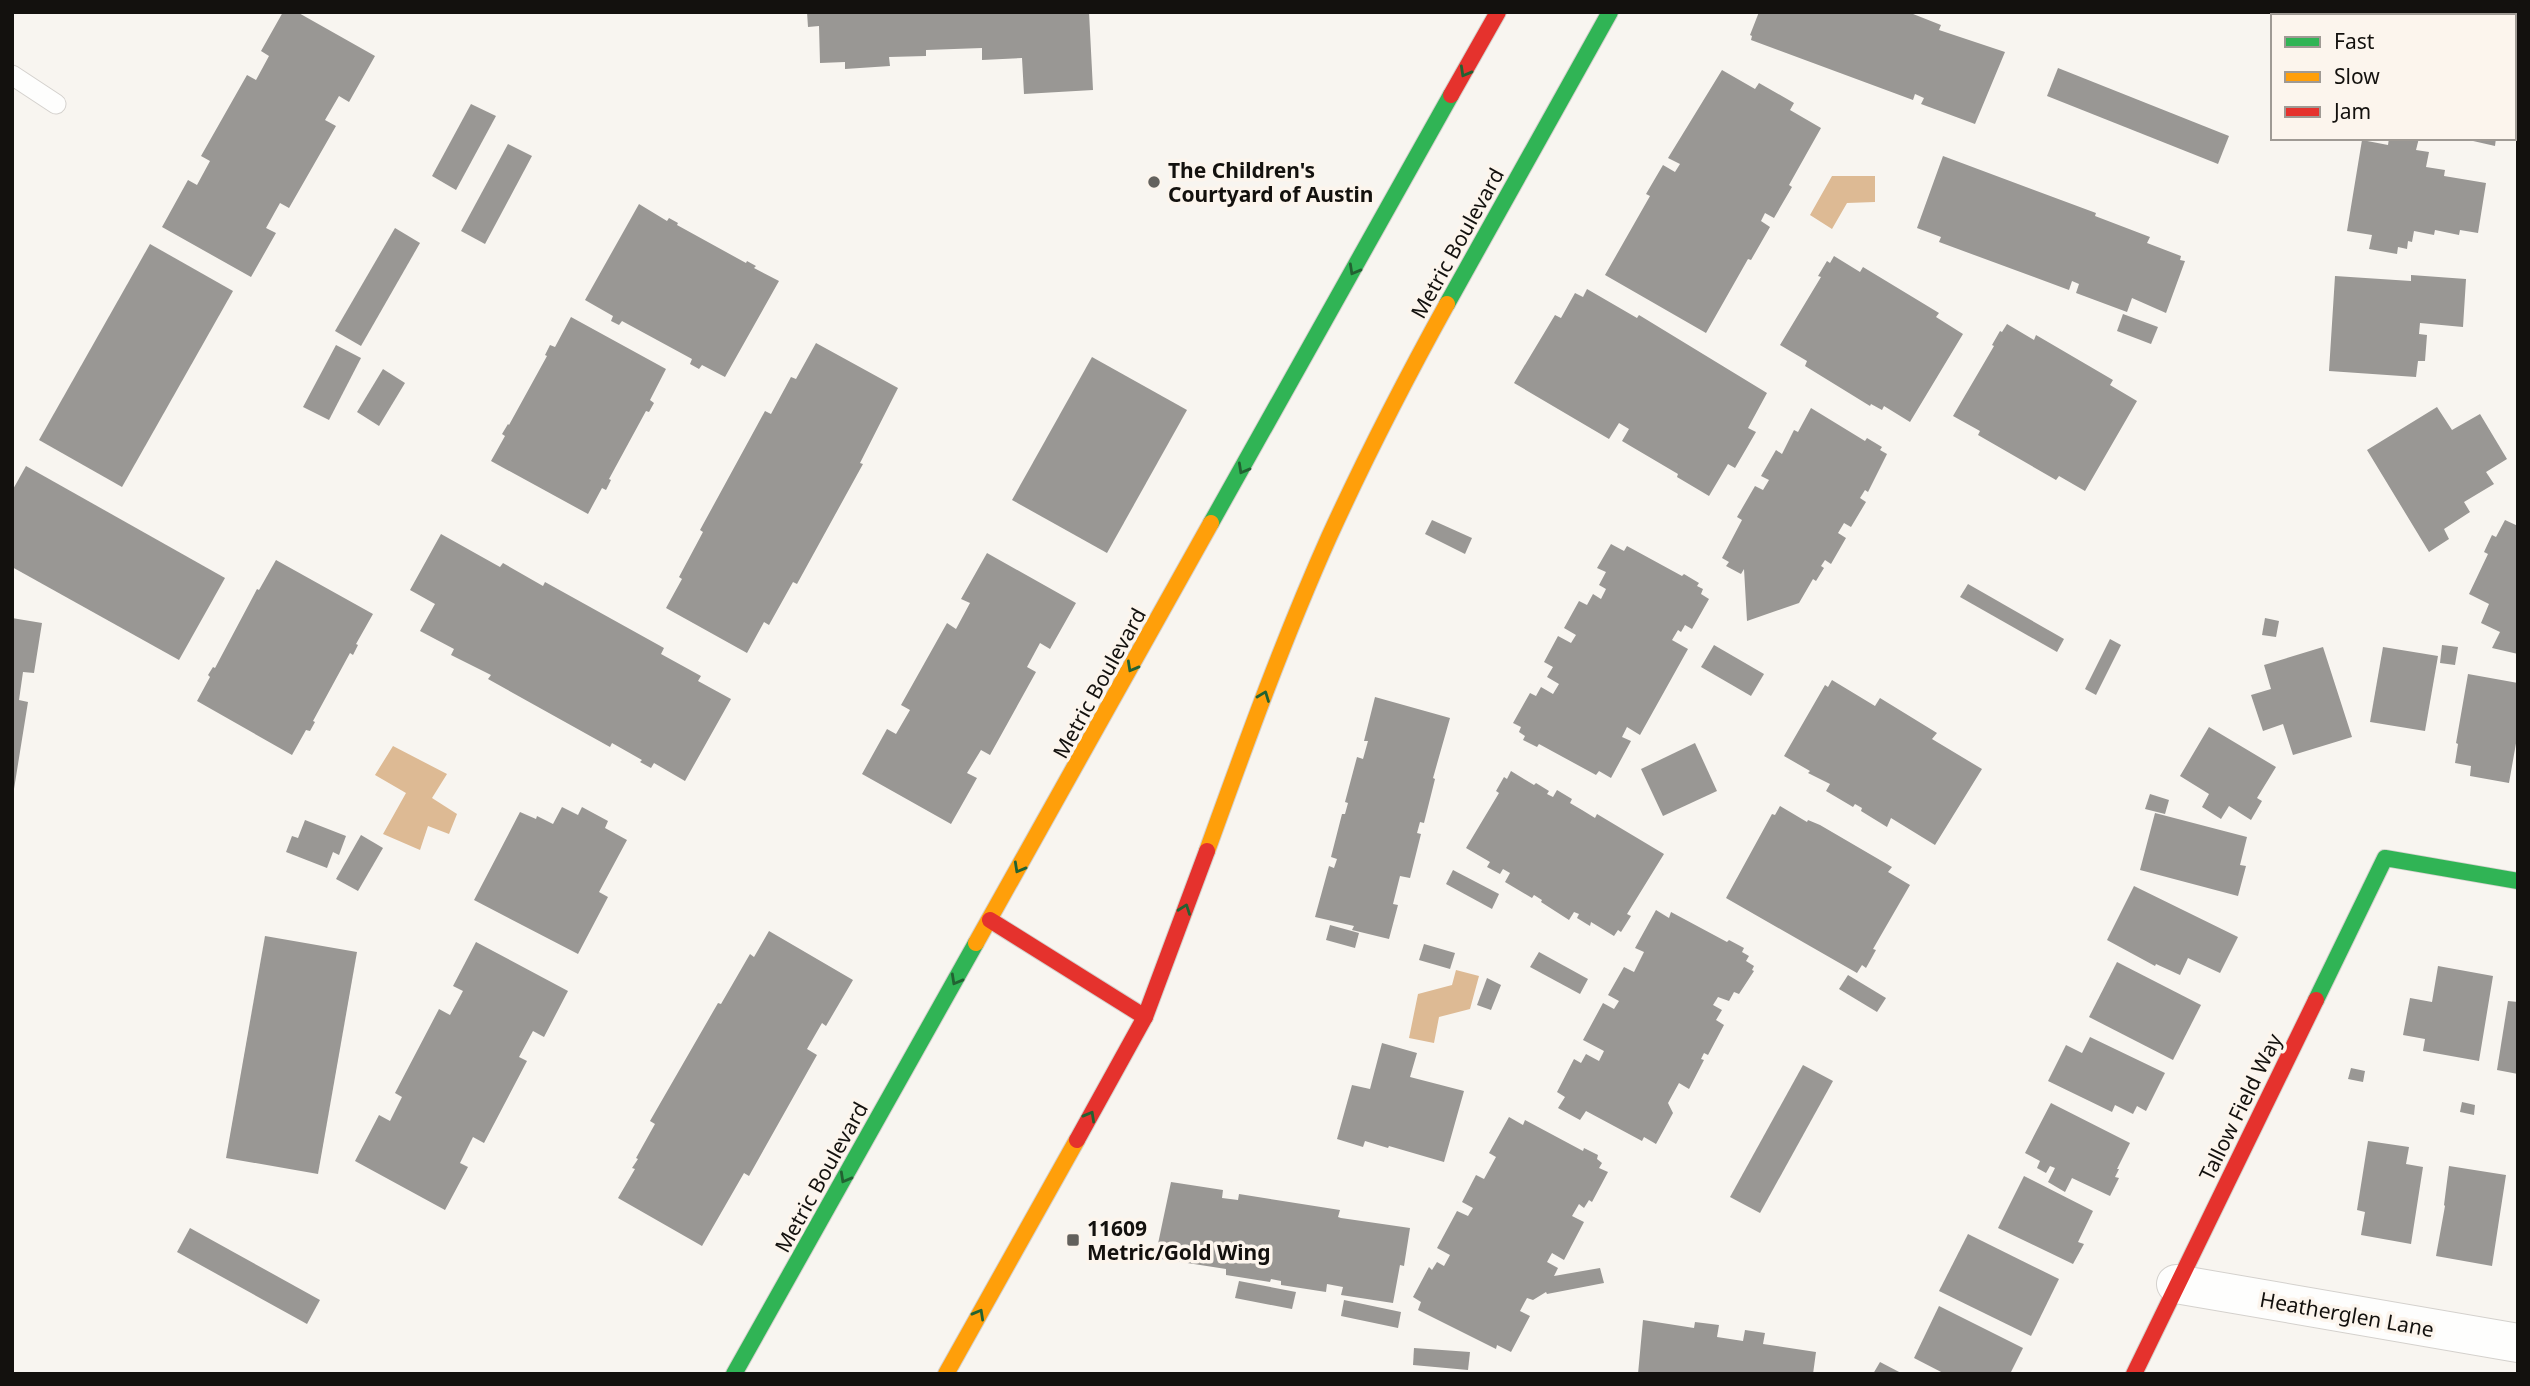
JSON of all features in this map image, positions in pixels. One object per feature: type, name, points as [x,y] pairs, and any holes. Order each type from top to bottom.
[{"type":"main road","name":"Metric Boulevard","points":[[734,1374],[1498,12]]},
{"type":"main road","name":"Metric Boulevard","points":[[946,1374],[1145,1017],[1266,690],[1329,538],[1399,390],[1610,12]]},
{"type":"main road","name":"Tallow Field Way","points":[[2134,1374],[2385,858],[2518,881]]},
{"type":"main road","points":[[990,920],[1145,1017]]},
{"type":"street","name":"Heatherglen Lane","points":[[2176,1284],[2518,1343]]},
{"type":"lane","points":[[12,75],[56,104]]},
{"type":"shaded area","points":[[1832,176],[1875,176],[1875,202],[1847,203],[1832,229],[1810,215]]},
{"type":"shaded area","points":[[393,746],[447,774],[432,798],[457,814],[449,834],[428,826],[420,850],[383,834],[406,793],[375,775]]},
{"type":"shaded area","points":[[1456,970],[1479,976],[1470,1009],[1439,1017],[1434,1043],[1409,1038],[1418,994],[1452,985]]},
{"type":"building","points":[[283,12],[297,12],[375,56],[349,102],[339,96],[325,120],[336,126],[289,208],[280,203],[266,228],[276,233],[251,277],[162,227],[188,180],[197,185],[210,161],[201,156],[247,75],[256,80],[269,56],[261,51]]},
{"type":"building","points":[[807,12],[1089,12],[1093,90],[1024,94],[1022,58],[982,60],[982,48],[926,50],[926,56],[889,57],[890,66],[845,69],[845,62],[820,63],[819,26],[808,27]]},
{"type":"building","points":[[1759,12],[1908,12],[1941,25],[1939,30],[2005,52],[1975,124],[1921,104],[1924,98],[1915,94],[1913,100],[1751,40],[1750,35]]},
{"type":"building","points":[[2518,12],[2516,30],[2516,14],[2466,14]]},
{"type":"building","points":[[2058,68],[2229,136],[2218,164],[2047,96]]},
{"type":"building","points":[[1722,70],[1755,89],[1759,83],[1794,103],[1790,110],[1821,128],[1774,218],[1765,213],[1761,221],[1770,227],[1751,260],[1748,259],[1706,333],[1605,275],[1650,196],[1646,194],[1663,165],[1675,172],[1680,164],[1668,158]]},
{"type":"building","points":[[471,104],[496,116],[456,190],[432,176]]},
{"type":"building","points":[[2362,140],[2388,145],[2389,140],[2418,140],[2416,150],[2429,152],[2426,167],[2445,170],[2444,176],[2486,183],[2478,233],[2460,230],[2459,235],[2435,230],[2434,235],[2414,231],[2412,242],[2408,241],[2407,249],[2398,247],[2397,254],[2369,249],[2372,235],[2347,231]]},
{"type":"building","points":[[2469,140],[2496,140],[2495,146]]},
{"type":"building","points":[[508,144],[532,156],[485,244],[461,231]]},
{"type":"building","points":[[1943,156],[2096,213],[2095,216],[2150,237],[2147,243],[2181,256],[2180,260],[2185,261],[2166,313],[2132,298],[2127,312],[2076,293],[2079,284],[2072,281],[2069,290],[1939,242],[1941,237],[1917,228]]},
{"type":"building","points":[[639,204],[667,221],[669,218],[779,281],[725,377],[702,365],[699,369],[690,364],[692,359],[622,321],[619,325],[611,321],[613,316],[585,300]]},
{"type":"building","points":[[395,228],[420,243],[361,346],[335,331]]},
{"type":"building","points":[[150,244],[233,291],[122,487],[39,440]]},
{"type":"building","points":[[1834,256],[1860,272],[1863,267],[1939,313],[1936,317],[1963,334],[1910,422],[1884,406],[1882,410],[1871,404],[1870,406],[1805,366],[1807,361],[1780,345],[1821,277],[1818,276],[1827,261],[1830,263]]},
{"type":"building","points":[[2411,275],[2466,279],[2463,327],[2420,323],[2419,334],[2427,335],[2425,361],[2418,361],[2416,377],[2329,371],[2335,276],[2411,281]]},
{"type":"building","points":[[1587,289],[1637,318],[1639,315],[1767,393],[1748,428],[1756,432],[1735,468],[1728,464],[1709,496],[1622,441],[1629,429],[1619,423],[1609,439],[1514,383],[1555,315],[1561,318],[1575,293],[1583,297]]},
{"type":"building","points":[[2123,314],[2158,327],[2151,344],[2117,331]]},
{"type":"building","points":[[571,317],[666,369],[650,400],[654,403],[649,412],[646,411],[609,479],[611,480],[606,490],[602,488],[588,514],[491,461],[505,436],[502,434],[547,356],[545,355],[550,345],[555,347]]},
{"type":"building","points":[[2007,324],[2034,340],[2036,335],[2113,380],[2110,385],[2137,401],[2085,491],[2059,476],[2056,480],[1978,435],[1980,431],[1953,416],[2000,331],[2002,332]]},
{"type":"building","points":[[816,343],[898,388],[860,463],[863,464],[797,584],[793,582],[769,625],[764,622],[747,653],[666,608],[703,532],[700,530],[765,411],[771,414],[791,377],[796,379]]},
{"type":"building","points":[[336,345],[361,358],[329,420],[303,407]]},
{"type":"building","points":[[1092,357],[1187,410],[1107,553],[1012,500]]},
{"type":"building","points":[[383,369],[405,383],[379,426],[357,412]]},
{"type":"building","points":[[2437,407],[2452,430],[2480,414],[2507,459],[2486,472],[2494,484],[2464,502],[2470,512],[2444,529],[2449,539],[2429,552],[2367,450]]},
{"type":"building","points":[[1811,408],[1865,441],[1867,438],[1882,447],[1880,450],[1887,454],[1868,492],[1865,490],[1860,498],[1866,502],[1851,527],[1844,523],[1838,533],[1846,538],[1831,564],[1825,560],[1821,566],[1824,568],[1816,581],[1813,579],[1799,603],[1747,621],[1744,569],[1741,574],[1726,566],[1729,562],[1722,558],[1742,520],[1737,517],[1755,486],[1763,490],[1769,480],[1761,476],[1776,450],[1782,454],[1794,430],[1798,432]]},
{"type":"building","points":[[26,466],[225,578],[179,660],[12,567],[12,491]]},
{"type":"building","points":[[1432,520],[1472,538],[1465,554],[1425,534]]},
{"type":"building","points":[[2505,520],[2518,526],[2518,654],[2492,648],[2500,632],[2481,623],[2489,604],[2469,594],[2488,554],[2484,552],[2492,535],[2496,537]]},
{"type":"building","points":[[441,534],[500,567],[503,563],[543,586],[545,582],[664,648],[661,654],[701,676],[698,681],[731,699],[685,781],[654,763],[651,768],[612,743],[610,747],[488,679],[491,675],[451,655],[454,649],[420,631],[435,604],[410,590]]},
{"type":"building","points":[[1611,544],[1624,551],[1627,546],[1682,576],[1684,574],[1699,583],[1697,586],[1703,589],[1701,594],[1709,599],[1692,629],[1685,625],[1672,640],[1688,649],[1640,735],[1627,727],[1622,737],[1631,741],[1611,778],[1599,771],[1596,775],[1539,744],[1537,747],[1523,740],[1525,736],[1519,732],[1521,727],[1513,723],[1530,693],[1536,696],[1541,687],[1553,694],[1559,684],[1547,677],[1553,667],[1544,662],[1558,636],[1571,643],[1576,635],[1564,628],[1579,601],[1587,605],[1593,594],[1601,599],[1606,589],[1599,585],[1606,572],[1597,568]]},
{"type":"building","points":[[987,553],[1076,603],[1050,649],[1040,643],[1027,667],[1036,672],[990,755],[981,750],[967,773],[977,778],[951,824],[862,774],[887,729],[896,734],[910,710],[901,705],[947,623],[956,629],[970,603],[961,599]]},
{"type":"building","points":[[276,560],[373,614],[310,731],[306,730],[292,755],[197,701],[210,677],[208,675],[213,667],[215,668],[257,589],[259,590]]},
{"type":"building","points":[[1968,584],[2064,639],[2057,652],[1960,597]]},
{"type":"building","points":[[12,618],[42,623],[34,673],[23,672],[19,700],[28,702],[14,789]]},
{"type":"building","points":[[2265,618],[2279,621],[2276,637],[2262,635]]},
{"type":"building","points":[[2110,639],[2121,645],[2096,695],[2085,689]]},
{"type":"building","points":[[1714,645],[1764,674],[1751,696],[1701,667]]},
{"type":"building","points":[[2442,645],[2458,647],[2455,665],[2440,663]]},
{"type":"building","points":[[2323,647],[2352,737],[2293,755],[2283,724],[2263,731],[2251,695],[2271,689],[2264,665]]},
{"type":"building","points":[[2383,647],[2438,656],[2425,731],[2370,722]]},
{"type":"building","points":[[2468,674],[2518,683],[2518,732],[2509,783],[2470,776],[2471,766],[2455,763]]},
{"type":"building","points":[[1832,680],[1875,706],[1880,698],[1937,733],[1932,739],[1982,769],[1935,845],[1891,818],[1887,827],[1861,811],[1862,808],[1855,804],[1853,807],[1826,791],[1830,784],[1784,756],[1825,685],[1828,687]]},
{"type":"building","points":[[1375,697],[1450,718],[1424,823],[1420,822],[1417,833],[1421,834],[1410,878],[1400,876],[1393,904],[1398,905],[1389,939],[1352,930],[1354,926],[1315,917],[1329,866],[1334,868],[1337,859],[1331,857],[1342,814],[1345,814],[1348,803],[1345,802],[1357,757],[1363,759],[1368,741],[1364,741]]},
{"type":"building","points":[[2209,727],[2276,767],[2257,798],[2262,801],[2251,820],[2229,806],[2221,819],[2202,807],[2209,794],[2180,776]]},
{"type":"building","points":[[1695,743],[1717,791],[1663,816],[1641,769]]},
{"type":"building","points":[[1511,771],[1549,791],[1547,794],[1553,797],[1557,790],[1572,799],[1570,803],[1595,818],[1597,814],[1664,854],[1627,914],[1631,916],[1621,932],[1618,930],[1614,936],[1591,922],[1590,926],[1577,918],[1579,914],[1574,912],[1569,920],[1534,895],[1532,898],[1505,882],[1510,873],[1503,869],[1500,874],[1487,867],[1490,862],[1466,848],[1499,793],[1496,791],[1504,777],[1507,779]]},
{"type":"building","points":[[2150,794],[2169,800],[2165,814],[2145,809]]},
{"type":"building","points":[[1780,806],[1807,822],[1808,820],[1820,825],[1892,867],[1888,872],[1910,885],[1873,949],[1876,950],[1866,968],[1862,965],[1857,973],[1726,898],[1772,814],[1775,815]]},
{"type":"building","points":[[562,807],[578,815],[582,807],[608,821],[605,828],[627,840],[599,892],[608,897],[578,954],[474,900],[520,812],[553,824]]},
{"type":"building","points":[[2155,813],[2247,837],[2240,865],[2246,866],[2238,896],[2140,870]]},
{"type":"building","points":[[305,820],[346,836],[339,855],[333,852],[327,868],[286,852],[292,836],[298,838]]},
{"type":"building","points":[[361,835],[383,848],[358,891],[336,879]]},
{"type":"building","points":[[1453,870],[1499,894],[1492,909],[1446,884]]},
{"type":"building","points":[[2134,886],[2238,937],[2220,973],[2188,958],[2180,975],[2156,964],[2155,966],[2107,940]]},
{"type":"building","points":[[1656,910],[1669,918],[1671,912],[1727,942],[1729,940],[1744,948],[1742,952],[1749,956],[1746,961],[1754,966],[1754,971],[1739,994],[1734,992],[1729,1001],[1718,997],[1713,1005],[1722,1010],[1716,1020],[1724,1025],[1708,1055],[1704,1053],[1701,1059],[1704,1060],[1689,1089],[1679,1083],[1668,1103],[1673,1113],[1656,1144],[1644,1137],[1642,1141],[1586,1111],[1580,1120],[1558,1108],[1565,1097],[1557,1092],[1574,1059],[1581,1063],[1586,1054],[1599,1061],[1604,1051],[1583,1040],[1603,1003],[1614,1009],[1619,1001],[1608,995],[1624,967],[1634,972],[1644,952],[1635,948]]},
{"type":"building","points":[[1330,925],[1359,933],[1355,948],[1326,940]]},
{"type":"building","points":[[769,931],[853,980],[826,1026],[822,1023],[807,1049],[817,1055],[749,1176],[744,1173],[702,1246],[618,1198],[635,1169],[632,1168],[638,1159],[636,1158],[655,1124],[650,1121],[718,1003],[721,1004],[750,954],[754,957]]},
{"type":"building","points":[[265,936],[357,952],[318,1174],[226,1158]]},
{"type":"building","points":[[476,942],[568,991],[544,1037],[533,1031],[519,1057],[527,1061],[484,1143],[473,1137],[460,1163],[468,1167],[445,1210],[355,1161],[379,1115],[390,1121],[402,1097],[395,1093],[439,1009],[450,1015],[463,991],[453,986]]},
{"type":"building","points":[[1424,944],[1455,953],[1450,969],[1419,960]]},
{"type":"building","points":[[1539,952],[1588,979],[1580,994],[1530,967]]},
{"type":"building","points":[[2117,962],[2201,1005],[2173,1060],[2089,1017]]},
{"type":"building","points":[[2438,966],[2493,976],[2479,1061],[2423,1051],[2425,1039],[2403,1035],[2410,998],[2432,1002]]},
{"type":"building","points":[[1848,975],[1886,998],[1877,1012],[1839,989]]},
{"type":"building","points":[[1487,978],[1501,985],[1491,1010],[1477,1005]]},
{"type":"building","points":[[2508,1001],[2518,1002],[2518,1074],[2497,1070]]},
{"type":"building","points":[[2090,1037],[2165,1073],[2146,1111],[2137,1106],[2133,1114],[2115,1105],[2112,1112],[2048,1081],[2066,1045],[2082,1053]]},
{"type":"building","points":[[1382,1043],[1417,1053],[1410,1077],[1464,1091],[1444,1162],[1389,1146],[1388,1148],[1365,1141],[1363,1147],[1337,1139],[1352,1085],[1370,1089]]},
{"type":"building","points":[[1803,1065],[1833,1081],[1760,1213],[1730,1197]]},
{"type":"building","points":[[2351,1068],[2365,1071],[2363,1082],[2348,1079]]},
{"type":"building","points":[[2462,1102],[2475,1105],[2474,1115],[2460,1112]]},
{"type":"building","points":[[2051,1103],[2130,1143],[2117,1169],[2115,1177],[2119,1178],[2110,1196],[2072,1178],[2065,1192],[2048,1182],[2055,1168],[2050,1166],[2046,1173],[2037,1168],[2040,1161],[2025,1153]]},
{"type":"building","points":[[1509,1117],[1523,1125],[1525,1120],[1583,1151],[1584,1148],[1598,1155],[1597,1159],[1602,1163],[1599,1168],[1608,1172],[1592,1202],[1589,1200],[1584,1208],[1579,1204],[1572,1216],[1584,1222],[1564,1260],[1552,1253],[1547,1262],[1558,1268],[1554,1276],[1600,1268],[1604,1283],[1547,1294],[1546,1292],[1533,1300],[1527,1298],[1520,1311],[1530,1316],[1511,1352],[1497,1345],[1496,1349],[1418,1310],[1421,1302],[1413,1297],[1429,1267],[1432,1270],[1437,1262],[1444,1266],[1450,1255],[1437,1248],[1457,1211],[1468,1216],[1473,1208],[1462,1202],[1476,1175],[1484,1179],[1496,1157],[1489,1153]]},
{"type":"building","points":[[2368,1141],[2409,1147],[2406,1164],[2423,1167],[2411,1244],[2361,1235],[2365,1212],[2357,1210]]},
{"type":"building","points":[[2449,1166],[2506,1175],[2492,1266],[2436,1256]]},
{"type":"building","points":[[2024,1176],[2093,1211],[2078,1242],[2084,1244],[2073,1264],[1998,1228]]},
{"type":"building","points":[[1171,1182],[1223,1190],[1222,1198],[1238,1200],[1239,1194],[1340,1210],[1338,1217],[1341,1218],[1410,1228],[1404,1266],[1400,1265],[1393,1303],[1341,1295],[1343,1287],[1327,1284],[1326,1292],[1281,1285],[1281,1281],[1271,1279],[1270,1282],[1226,1275],[1226,1269],[1155,1258]]},
{"type":"building","points":[[190,1228],[320,1300],[307,1324],[177,1252]]},
{"type":"building","points":[[1968,1234],[2059,1279],[2031,1336],[1939,1291]]},
{"type":"building","points":[[1239,1281],[1296,1292],[1292,1309],[1235,1298]]},
{"type":"building","points":[[1344,1300],[1401,1312],[1398,1328],[1341,1316]]},
{"type":"building","points":[[1939,1306],[2023,1348],[2010,1374],[1945,1374],[1914,1358]]},
{"type":"building","points":[[1643,1320],[1694,1328],[1695,1322],[1719,1325],[1717,1337],[1743,1341],[1745,1330],[1765,1333],[1763,1344],[1816,1352],[1813,1374],[1638,1374]]},
{"type":"building","points":[[1414,1348],[1470,1352],[1468,1370],[1413,1365]]},
{"type":"building","points":[[1880,1362],[1903,1374],[1873,1374]]},
{"type":"traffic: fast","points":[[1447,304],[1610,12]]},
{"type":"traffic: fast","points":[[1211,523],[1451,95]]},
{"type":"traffic: fast","points":[[2316,1000],[2385,858],[2518,881]]},
{"type":"traffic: fast","points":[[734,1374],[976,943]]},
{"type":"traffic: slow","points":[[1207,851],[1280,654],[1329,537],[1386,419],[1447,304]]},
{"type":"traffic: slow","points":[[976,943],[1211,523]]},
{"type":"traffic: slow","points":[[946,1374],[1077,1140]]},
{"type":"traffic: jam","points":[[1451,95],[1498,12]]},
{"type":"traffic: jam","points":[[1077,1140],[1145,1017],[1207,851]]},
{"type":"traffic: jam","points":[[990,920],[1145,1017]]},
{"type":"traffic: jam","points":[[2134,1374],[2316,1000]]},
{"type":"place","name":"The Children's Courtyard of Austin","points":[[1154,182]]},
{"type":"place","name":"11609 Metric/Gold Wing","points":[[1073,1240]]}]
